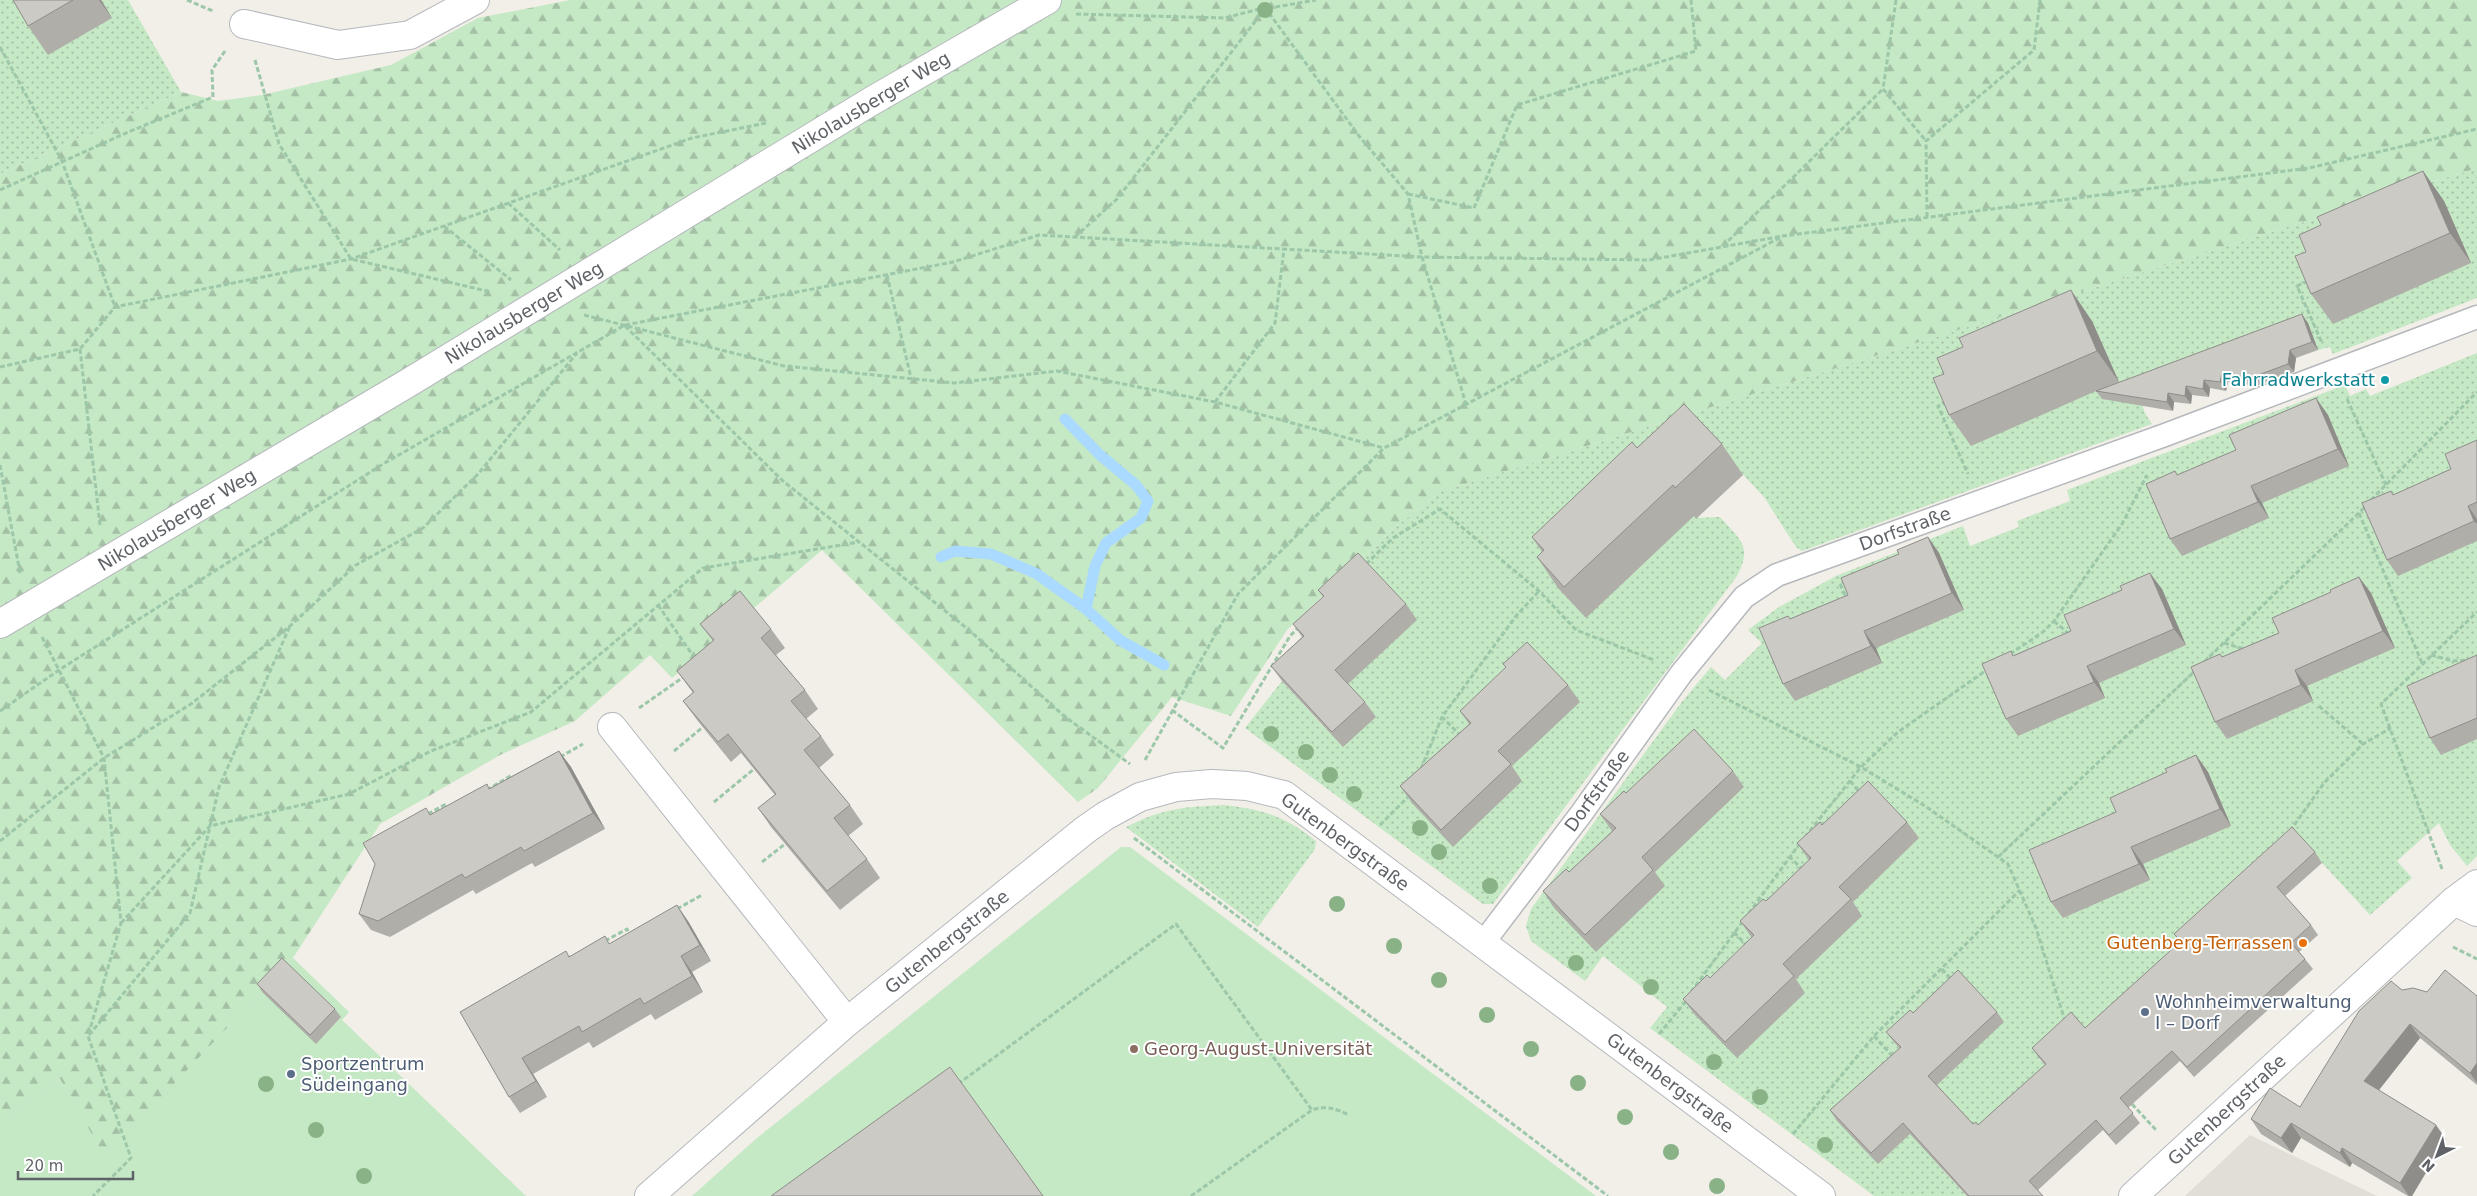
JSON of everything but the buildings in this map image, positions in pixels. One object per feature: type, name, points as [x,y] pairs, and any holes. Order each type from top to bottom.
[{"type":"street","points":[[244,24],[338,45],[410,35],[475,0]]},
{"type":"street","name":"Nikolausberger Weg","points":[[0,624],[540,304],[870,102],[1037,6]]},
{"type":"street","points":[[612,727],[848,1022]]},
{"type":"street","name":"Gutenbergstraße","points":[[649,1196],[848,1022],[1084,830],[1105,816],[1140,784],[1176,787],[1212,784],[1247,786],[1284,795],[1821,1196]]},
{"type":"street","name":"Gutenbergstraße","points":[[2133,1196],[2465,906],[2477,884]]},
{"type":"lane","name":"Dorfstraße","points":[[1483,943],[1581,814],[1681,674],[1744,597],[1777,574],[2165,435],[2477,316]]},
{"type":"path","points":[[1270,8],[1316,0]]},
{"type":"path","points":[[1408,194],[1474,208],[1517,105],[1696,51],[1691,0]]},
{"type":"path","points":[[1722,247],[1883,89],[1896,0]]},
{"type":"path","points":[[1926,140],[2034,50],[2040,0]]},
{"type":"path","points":[[1037,6],[1226,18],[1259,9],[1264,2],[1270,8]]},
{"type":"path","points":[[1270,8],[1269,13],[1360,136],[1408,194],[1422,257],[1466,404]]},
{"type":"path","points":[[1259,9],[1261,14]]},
{"type":"path","points":[[1261,14],[1266,15],[1269,13]]},
{"type":"path","points":[[1075,238],[1116,199],[1261,14]]},
{"type":"path","points":[[0,190],[62,161],[213,97],[212,70],[244,24]]},
{"type":"path","points":[[244,24],[279,144],[351,258],[540,304]]},
{"type":"path","points":[[0,47],[62,161],[115,307]]},
{"type":"path","points":[[1883,89],[1926,140],[1927,217]]},
{"type":"path","points":[[0,367],[80,349],[115,307],[351,258],[692,138],[767,123]]},
{"type":"path","points":[[0,711],[59,670],[384,464],[625,325],[953,262],[1039,235],[1422,257],[1649,260],[1783,236],[2309,168],[2477,129]]},
{"type":"path","points":[[508,203],[587,275]]},
{"type":"path","points":[[625,325],[783,481],[969,630],[1140,784],[1172,710],[1238,594],[1384,448],[1783,236]]},
{"type":"path","points":[[1215,402],[1275,323],[1284,249]]},
{"type":"path","points":[[887,275],[911,378]]},
{"type":"path","points":[[2311,280],[2297,286],[2325,348]]},
{"type":"path","points":[[625,325],[784,366],[954,383],[1058,371],[1215,402],[1384,448]]},
{"type":"path","points":[[80,349],[104,563]]},
{"type":"path","points":[[0,842],[104,758],[191,704],[290,626],[356,565],[423,528],[478,474],[580,351]]},
{"type":"path","points":[[1998,857],[2359,513],[2477,392]]},
{"type":"path","points":[[1952,400],[1938,406],[1972,482]]},
{"type":"path","points":[[2349,404],[2386,485]]},
{"type":"path","points":[[2004,659],[2043,632],[2054,621],[2122,524],[2165,435]]},
{"type":"path","points":[[0,465],[27,609],[104,758],[121,923],[88,1036],[131,1158],[94,1196]]},
{"type":"path","points":[[2375,496],[2380,497]]},
{"type":"path","points":[[1365,565],[1393,538],[1440,509],[1538,591],[1576,630],[1668,666],[1861,767],[1925,806],[2008,864],[2036,928],[2067,1025]]},
{"type":"path","points":[[2359,513],[2422,663]]},
{"type":"path","points":[[121,923],[210,826],[349,794],[431,751],[531,712],[703,568],[859,542]]},
{"type":"path","points":[[1417,778],[1442,717],[1538,591]]},
{"type":"path","points":[[658,605],[700,665]]},
{"type":"path","points":[[2465,906],[2381,704],[2477,612]]},
{"type":"path","points":[[2054,621],[2069,633],[2073,641]]},
{"type":"path","points":[[88,1036],[190,913],[219,788],[290,626]]},
{"type":"path","points":[[1172,710],[1223,748],[1290,636],[1300,626],[1305,630]]},
{"type":"path","points":[[2223,643],[2247,650]]},
{"type":"path","points":[[2431,655],[2453,661],[2477,659]]},
{"type":"path","points":[[1274,662],[1281,669]]},
{"type":"path","points":[[1638,1060],[1687,1000],[1789,856],[1861,767],[1898,732],[1996,664]]},
{"type":"path","points":[[556,759],[612,727],[693,671]]},
{"type":"path","points":[[2319,706],[2363,744]]},
{"type":"path","points":[[1442,717],[1466,741]]},
{"type":"path","points":[[2286,836],[2324,783],[2363,744],[2391,728]]},
{"type":"path","points":[[688,823],[754,769]]},
{"type":"path","points":[[481,793],[512,776],[516,782],[524,778]]},
{"type":"path","points":[[1850,781],[1866,799]]},
{"type":"path","points":[[1346,841],[1375,830],[1416,787]]},
{"type":"path","points":[[422,818],[446,804],[453,816]]},
{"type":"path","points":[[450,810],[457,806]]},
{"type":"path","points":[[1105,816],[1608,1196]]},
{"type":"path","points":[[1789,856],[1810,876]]},
{"type":"path","points":[[1772,1160],[1874,1036],[2020,890]]},
{"type":"path","points":[[954,1086],[1176,924],[1312,1110]]},
{"type":"path","points":[[601,944],[627,929],[634,943]]},
{"type":"path","points":[[1734,932],[1753,952]]},
{"type":"path","points":[[2181,937],[2174,944],[2182,952]]},
{"type":"path","points":[[1942,969],[1958,987]]},
{"type":"path","points":[[1874,1036],[1901,1065]]},
{"type":"path","points":[[1191,1196],[1312,1110],[1322,1106],[1334,1108],[1349,1115]]},
{"type":"shaded area","points":[[2250,1135],[2377,1196],[2185,1196]]},
{"type":"green space","points":[[0,0],[128,0],[181,92],[0,174]]},
{"type":"green space","points":[[570,0],[2477,0],[2477,168],[1439,492],[1387,534],[1287,630],[1231,716],[1172,697],[1098,788],[1078,802],[822,550],[672,678],[650,655],[575,721],[502,754],[380,824],[293,958],[105,1158],[60,1079],[0,1123],[0,174],[181,92],[218,101],[262,95],[391,65],[478,18]]},
{"type":"green space","points":[[2477,168],[2477,298],[2333,354],[2330,347],[2318,350],[2308,323],[2136,387],[2145,413],[2152,424],[1802,551],[1796,547],[1764,497],[1706,435],[1694,516],[1696,518],[1720,517],[1742,544],[1744,557],[1742,566],[1737,576],[1493,904],[1483,904],[1245,728],[1282,681],[1323,726],[1355,696],[1304,640],[1361,559],[1387,534],[1439,492]]},
{"type":"green space","points":[[2477,353],[2477,856],[2467,866],[2450,845],[2439,823],[2397,861],[2412,878],[2370,915],[2299,838],[2085,1030],[2039,1059],[2054,1074],[1942,1169],[1967,1196],[1874,1196],[1650,1028],[1667,1007],[1603,956],[1585,981],[1531,941],[1526,926],[1531,909],[1681,703],[1711,667],[1725,680],[1762,643],[1748,630],[1779,607],[1836,576],[1963,526],[1970,546],[2019,527],[2017,521],[2070,501],[2067,490],[2345,385],[2350,396],[2366,389],[2370,396]]},
{"type":"green space","points":[[1225,805],[1252,809],[1274,816],[1305,832],[1316,841],[1315,849],[1258,927],[1126,827],[1163,812]]},
{"type":"green space","name":"Georg-August-Universität","points":[[1121,847],[1130,847],[1596,1196],[692,1196],[757,1138]]},
{"type":"green space","name":"Sportzentrum Südeingang","points":[[293,958],[349,1012],[342,1020],[526,1196],[0,1196],[0,1123],[60,1079],[105,1157]]},
{"type":"waterway","points":[[1065,419],[1100,455],[1136,485],[1148,501],[1141,518],[1106,543],[1095,566],[1086,609]]},
{"type":"waterway","points":[[941,557],[955,551],[991,554],[1037,574],[1086,609],[1120,640],[1164,665]]},
{"type":"place","name":"Fahrradwerkstatt","points":[[2385,380]]},
{"type":"place","name":"Gutenberg-Terrassen","points":[[2303,943]]},
{"type":"place","name":"Wohnheimverwaltung Ⅰ – Dorf","points":[[2145,1012]]},
{"type":"place","name":"Georg-August-Universität","points":[[1134,1049]]},
{"type":"place","name":"Sportzentrum Südeingang","points":[[291,1074]]}]
